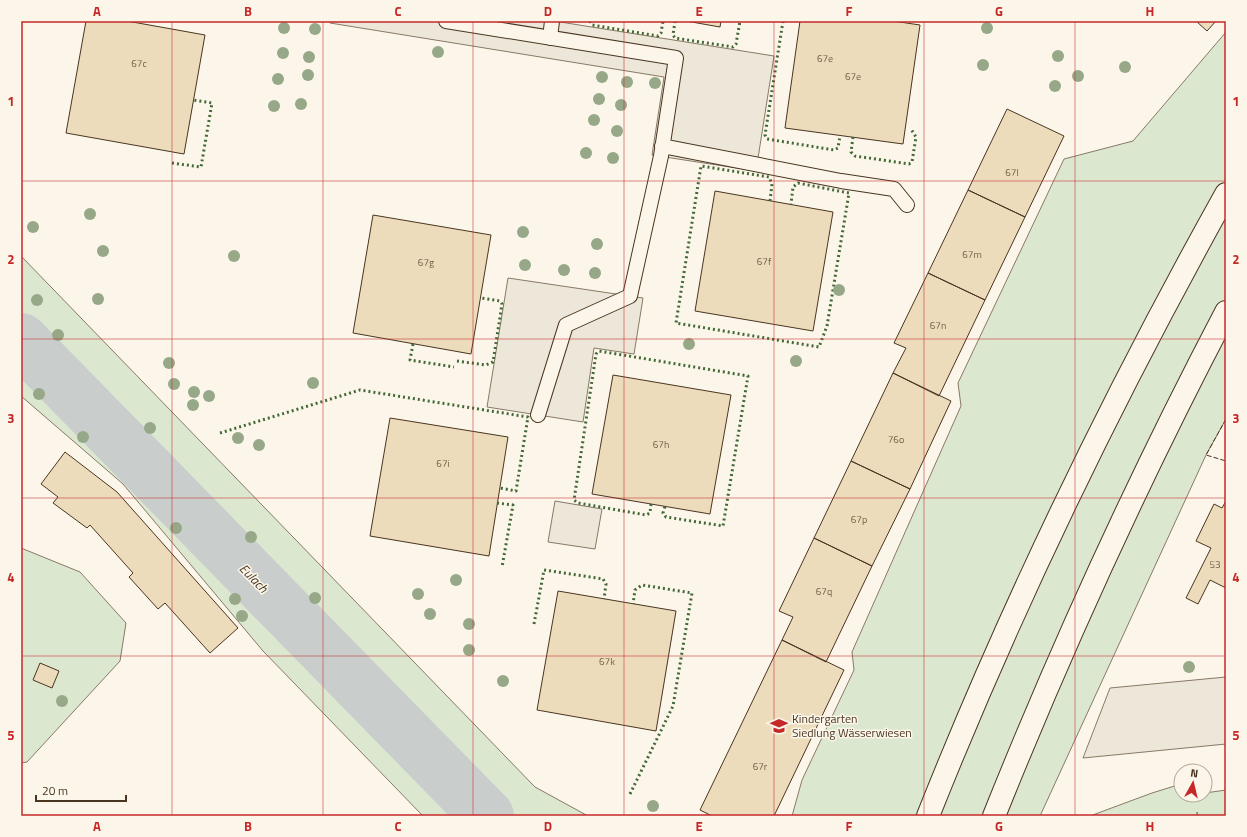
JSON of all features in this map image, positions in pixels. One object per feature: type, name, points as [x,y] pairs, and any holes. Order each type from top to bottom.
[{"type":"highway","points":[[928,816],[993,660],[1074,486],[1147,340],[1226,194]]},
{"type":"highway","points":[[994,816],[1031,724],[1095,577],[1161,438],[1226,312]]},
{"type":"lane","points":[[446,21],[676,58],[662,146],[630,296],[566,325],[538,415]]},
{"type":"lane","points":[[550,38],[552,21]]},
{"type":"lane","points":[[662,146],[841,181],[894,189],[907,205]]},
{"type":"green space","points":[[1226,32],[1226,419],[1206,455],[1040,816],[792,816],[802,780],[854,670],[852,652],[961,406],[958,383],[1064,159],[1133,141]]},
{"type":"green space","points":[[21,256],[535,787],[588,816],[423,816],[263,651],[123,484],[21,396]]},
{"type":"green space","points":[[21,548],[80,572],[126,623],[120,661],[27,762],[21,763]]},
{"type":"green space","points":[[1173,786],[1173,803],[1213,803],[1213,792],[1226,790],[1226,816],[1198,816],[1197,812],[1197,816],[1090,816]]},
{"type":"shaded area","points":[[330,21],[554,21],[774,56],[756,171],[652,155],[664,77],[330,23]]},
{"type":"shaded area","points":[[508,278],[643,298],[634,354],[594,348],[583,422],[487,407]]},
{"type":"shaded area","points":[[555,501],[602,509],[595,549],[548,542]]},
{"type":"shaded area","points":[[1226,677],[1226,744],[1083,758],[1110,688]]},
{"type":"building","points":[[86,21],[127,21],[205,35],[184,154],[66,133]]},
{"type":"building","points":[[686,21],[721,21],[720,27]]},
{"type":"building","points":[[800,21],[893,21],[920,25],[903,144],[785,128]]},
{"type":"building","points":[[1196,21],[1216,21],[1207,31]]},
{"type":"building","points":[[1007,109],[1064,136],[1025,217],[968,190]]},
{"type":"building","points":[[968,190],[1025,217],[985,300],[928,273]]},
{"type":"building","points":[[715,191],[833,212],[813,331],[695,311]]},
{"type":"building","points":[[373,215],[491,235],[471,354],[353,333]]},
{"type":"building","points":[[928,273],[985,300],[939,396],[893,373],[906,348],[894,343]]},
{"type":"building","points":[[893,373],[951,401],[910,489],[851,461]]},
{"type":"building","points":[[613,375],[731,395],[710,514],[592,494]]},
{"type":"building","points":[[390,418],[508,437],[489,556],[370,536]]},
{"type":"building","points":[[65,452],[117,492],[238,628],[210,653],[165,603],[158,609],[129,577],[133,573],[90,525],[87,528],[53,503],[58,497],[41,484]]},
{"type":"building","points":[[851,461],[910,489],[872,566],[814,538]]},
{"type":"building","points":[[1226,501],[1226,588],[1210,580],[1198,604],[1186,598],[1211,548],[1196,541],[1214,504],[1222,508]]},
{"type":"building","points":[[814,538],[872,566],[826,662],[782,640],[793,617],[779,611]]},
{"type":"building","points":[[558,591],[676,611],[656,731],[537,710]]},
{"type":"building","points":[[782,640],[844,670],[774,816],[712,816],[700,810]]},
{"type":"building","points":[[40,663],[59,671],[52,688],[33,680]]},
{"type":"waterway","name":"Eulach","points":[[21,340],[487,816]]},
{"type":"hedge","points":[[590,21],[592,25],[658,36],[661,33],[663,21]]},
{"type":"hedge","points":[[675,21],[673,35],[675,38],[733,47],[736,44],[740,21]]},
{"type":"hedge","points":[[783,21],[765,135],[767,139],[834,150],[838,148],[840,136]]},
{"type":"hedge","points":[[172,163],[201,167],[212,103],[193,100]]},
{"type":"hedge","points":[[853,137],[851,152],[855,156],[909,164],[912,162],[916,137],[911,129]]},
{"type":"hedge","points":[[770,201],[772,184],[769,177],[701,166],[676,323],[819,347],[827,326],[849,193],[798,183],[793,187],[791,204]]},
{"type":"hedge","points":[[457,361],[486,365],[493,362],[502,304],[500,301],[481,298]]},
{"type":"hedge","points":[[413,344],[410,360],[454,367]]},
{"type":"hedge","points":[[651,504],[650,513],[646,515],[578,503],[574,500],[596,354],[599,351],[748,376],[723,526],[666,517],[663,513],[665,506]]},
{"type":"hedge","points":[[220,433],[360,390],[528,417],[516,491],[500,488]]},
{"type":"hedge","points":[[497,503],[513,505],[502,567]]},
{"type":"hedge","points":[[534,624],[544,570],[603,579],[606,584],[604,599]]},
{"type":"hedge","points":[[630,794],[673,706],[692,593],[642,585],[635,590],[633,604]]},
{"type":"fence","points":[[1226,419],[1206,455],[1226,461]]},
{"type":"place","name":"Kindergarten Siedlung Wässerwiesen","points":[[779,726]]}]
